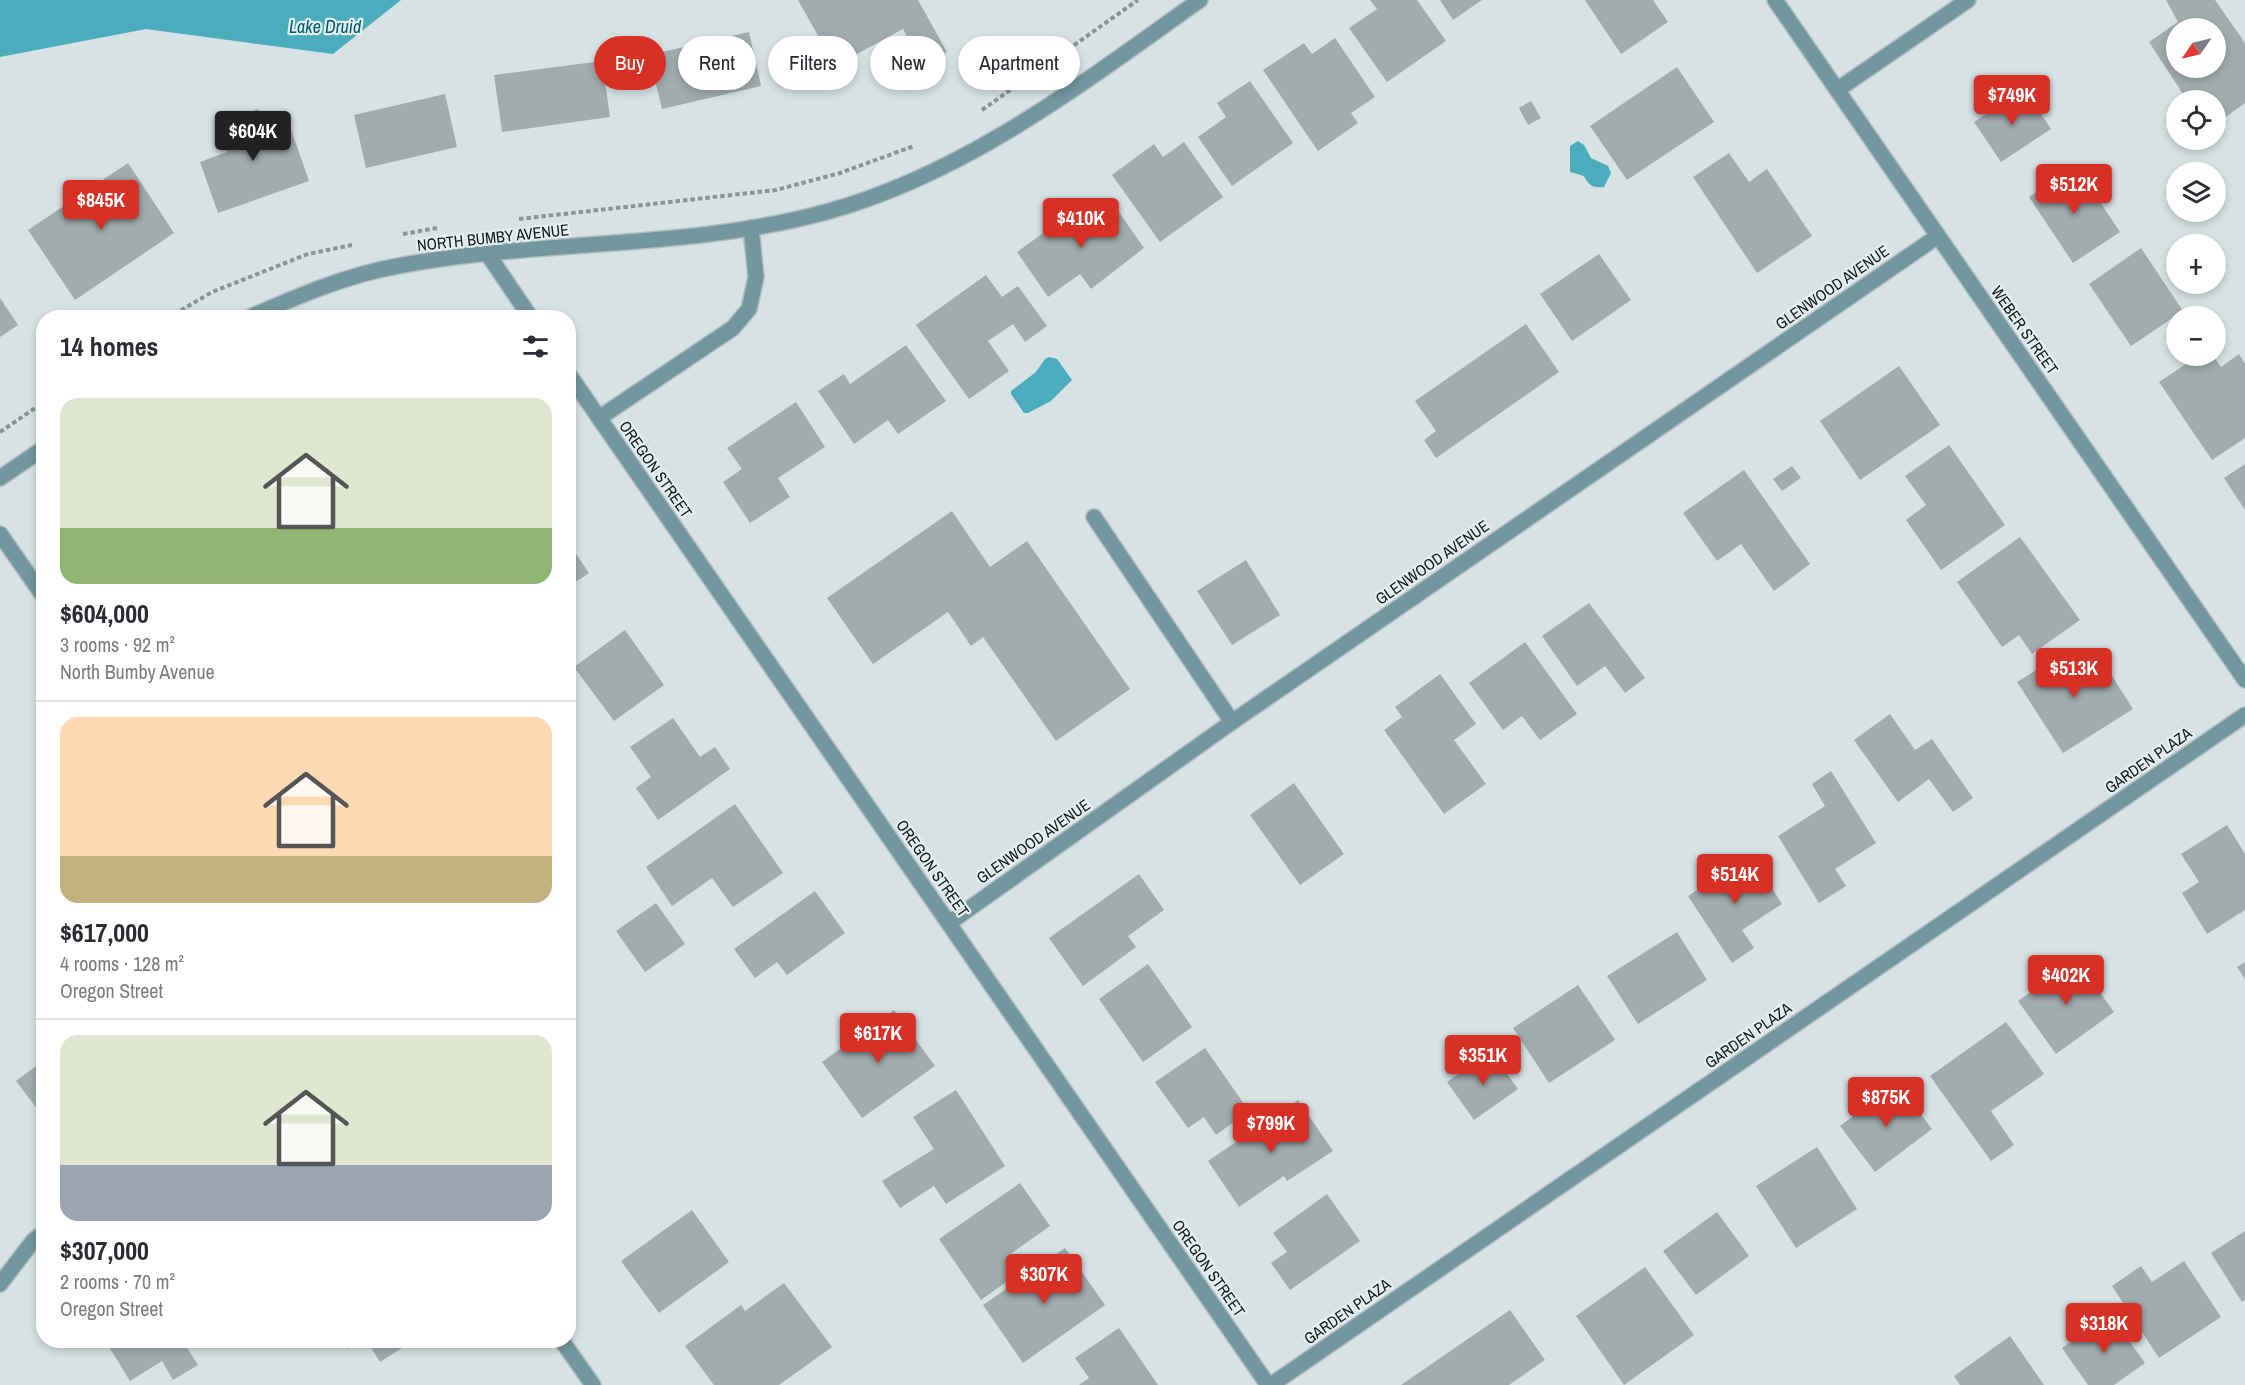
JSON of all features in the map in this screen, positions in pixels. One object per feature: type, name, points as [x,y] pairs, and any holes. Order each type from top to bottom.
[{"type":"street","name":"NORTH BUMBY AVENUE","points":[[266,310],[312,290],[396,266],[487,253],[751,228],[827,212],[884,192],[957,160],[1055,103],[1200,0]]},
{"type":"street","name":"WEBER STREET","points":[[1775,0],[2245,680]]},
{"type":"street","points":[[1837,90],[1968,0]]},
{"type":"street","points":[[599,418],[733,328],[749,309],[756,277],[751,228]]},
{"type":"street","name":"GLENWOOD AVENUE","points":[[949,923],[1232,722],[1938,236]]},
{"type":"street","points":[[487,253],[526,310]]},
{"type":"street","name":"OREGON STREET","points":[[576,385],[1269,1385]]},
{"type":"street","points":[[0,478],[36,453]]},
{"type":"street","points":[[1094,517],[1232,722]]},
{"type":"street","points":[[0,534],[36,586]]},
{"type":"street","name":"GARDEN PLAZA","points":[[1269,1385],[2245,715]]},
{"type":"street","points":[[0,1284],[36,1239]]},
{"type":"street","points":[[567,1348],[593,1385]]},
{"type":"path","points":[[979,112],[1138,0]]},
{"type":"path","points":[[514,219],[776,190],[840,173],[921,143]]},
{"type":"path","points":[[397,235],[443,227]]},
{"type":"path","points":[[182,310],[212,292],[308,254],[363,242]]},
{"type":"path","points":[[0,432],[36,407]]},
{"type":"water","name":"Lake Druid","points":[[0,0],[401,0],[333,54],[146,29],[0,57]]},
{"type":"water","points":[[1578,141],[1584,145],[1591,158],[1608,166],[1611,173],[1604,187],[1592,186],[1584,176],[1570,172],[1570,146]]},
{"type":"water","points":[[1049,357],[1057,359],[1072,380],[1051,401],[1024,413],[1011,391],[1036,372]]},
{"type":"building","points":[[798,0],[918,0],[938,36],[907,36],[903,29],[890,36],[870,36],[870,47],[858,53],[858,36],[818,36]]},
{"type":"building","points":[[1370,0],[1417,0],[1446,41],[1387,82],[1349,28],[1377,9]]},
{"type":"building","points":[[1440,0],[1482,0],[1453,20]]},
{"type":"building","points":[[1585,0],[1653,0],[1668,22],[1621,54]]},
{"type":"building","points":[[2166,0],[2215,0],[2245,43],[2245,103],[2226,117],[2226,90],[2180,90],[2173,78],[2226,78],[2226,18],[2176,18]]},
{"type":"building","points":[[2166,30],[2166,68],[2149,42]]},
{"type":"building","points":[[749,32],[750,36],[732,36]]},
{"type":"building","points":[[1335,38],[1375,97],[1351,113],[1358,123],[1318,151],[1263,70],[1304,43],[1312,54]]},
{"type":"building","points":[[678,48],[678,90],[744,90],[662,109],[657,90],[666,90],[666,51]]},
{"type":"building","points":[[594,62],[594,90],[606,90],[610,117],[502,132],[494,75]]},
{"type":"building","points":[[756,64],[761,86],[756,87]]},
{"type":"building","points":[[1677,67],[1714,122],[1627,180],[1590,126]]},
{"type":"building","points":[[1250,81],[1293,143],[1232,186],[1198,137],[1226,117],[1217,103]]},
{"type":"building","points":[[2024,89],[2051,129],[2001,162],[1974,122]]},
{"type":"building","points":[[445,94],[457,147],[366,168],[354,115]]},
{"type":"building","points":[[1531,101],[1541,118],[1528,125],[1519,108]]},
{"type":"building","points":[[258,109],[265,129],[288,121],[309,181],[218,213],[200,162],[227,152],[217,124]]},
{"type":"building","points":[[1184,142],[1223,197],[1160,242],[1112,175],[1154,144],[1163,157]]},
{"type":"building","points":[[1729,153],[1749,182],[1767,169],[1812,236],[1757,273],[1693,177]]},
{"type":"building","points":[[128,163],[174,233],[75,300],[28,230]]},
{"type":"building","points":[[2076,166],[2120,232],[2073,263],[2029,197]]},
{"type":"building","points":[[1089,200],[1101,217],[1116,208],[1144,248],[1091,289],[1080,274],[1048,297],[1017,252]]},
{"type":"building","points":[[2141,248],[2166,286],[2166,294],[2172,294],[2180,306],[2166,306],[2166,322],[2131,346],[2089,284]]},
{"type":"building","points":[[1599,254],[1631,300],[1572,341],[1540,294]]},
{"type":"building","points":[[986,275],[1002,297],[1018,286],[1047,326],[1025,342],[1013,324],[988,341],[1009,371],[969,399],[916,325]]},
{"type":"building","points":[[0,298],[18,325],[0,337]]},
{"type":"building","points":[[1526,324],[1559,372],[1436,458],[1424,440],[1436,431],[1415,401]]},
{"type":"building","points":[[906,345],[946,401],[898,434],[888,420],[854,444],[818,391],[844,374],[850,384]]},
{"type":"building","points":[[2239,354],[2245,364],[2245,438],[2212,460],[2159,382],[2183,366],[2221,367],[2226,366],[2226,363]]},
{"type":"building","points":[[1899,366],[1940,425],[1860,480],[1820,421]]},
{"type":"building","points":[[796,402],[825,447],[778,478],[790,497],[750,523],[723,482],[742,469],[727,448]]},
{"type":"building","points":[[1949,445],[2005,525],[1941,570],[1906,520],[1926,505],[1905,476]]},
{"type":"building","points":[[2245,464],[2245,510],[2224,478]]},
{"type":"building","points":[[1792,466],[1801,478],[1782,491],[1773,479]]},
{"type":"building","points":[[1744,470],[1810,564],[1774,591],[1741,544],[1717,561],[1683,513]]},
{"type":"building","points":[[952,511],[990,567],[1027,541],[1130,689],[1056,741],[983,637],[971,646],[948,612],[873,664],[827,598]]},
{"type":"building","points":[[2020,537],[2080,620],[2032,654],[2019,635],[2002,647],[1957,582]]},
{"type":"building","points":[[576,554],[589,573],[576,582]]},
{"type":"building","points":[[1246,560],[1280,615],[1232,645],[1197,591]]},
{"type":"building","points":[[1589,603],[1645,678],[1625,693],[1605,666],[1577,686],[1542,636]]},
{"type":"building","points":[[625,630],[664,685],[614,721],[576,670],[576,666]]},
{"type":"building","points":[[1525,642],[1577,714],[1540,740],[1522,716],[1503,730],[1469,683]]},
{"type":"building","points":[[2069,650],[2083,672],[2102,660],[2133,709],[2063,753],[2017,682]]},
{"type":"building","points":[[1440,674],[1476,724],[1454,740],[1486,784],[1444,814],[1384,730],[1402,717],[1395,707]]},
{"type":"building","points":[[1890,714],[1915,750],[1932,739],[1973,798],[1953,812],[1929,779],[1898,802],[1854,740]]},
{"type":"building","points":[[673,718],[700,757],[715,747],[730,769],[658,820],[636,788],[651,777],[630,747]]},
{"type":"building","points":[[1831,771],[1876,843],[1835,869],[1846,886],[1819,903],[1778,836],[1825,806],[1812,784]]},
{"type":"building","points":[[1294,783],[1344,854],[1300,885],[1250,815]]},
{"type":"building","points":[[735,804],[783,873],[733,907],[712,878],[672,906],[646,867]]},
{"type":"building","points":[[2227,825],[2245,854],[2245,910],[2207,934],[2182,893],[2199,882],[2181,854]]},
{"type":"building","points":[[1751,855],[1782,904],[1742,930],[1754,948],[1732,963],[1688,896]]},
{"type":"building","points":[[1139,874],[1164,910],[1128,936],[1136,947],[1083,986],[1049,938]]},
{"type":"building","points":[[815,891],[845,933],[787,975],[777,962],[755,978],[734,949]]},
{"type":"building","points":[[656,903],[685,944],[645,972],[616,931]]},
{"type":"building","points":[[1677,932],[1707,980],[1638,1024],[1607,976]]},
{"type":"building","points":[[2076,959],[2114,1012],[2056,1054],[2018,1001]]},
{"type":"building","points":[[2245,962],[2245,979],[2237,967]]},
{"type":"building","points":[[1148,964],[1192,1027],[1143,1062],[1099,999]]},
{"type":"building","points":[[1578,985],[1615,1040],[1549,1083],[1513,1028]]},
{"type":"building","points":[[894,1010],[935,1066],[862,1118],[822,1062]]},
{"type":"building","points":[[2006,1022],[2044,1074],[1991,1111],[2014,1145],[1991,1161],[1930,1076]]},
{"type":"building","points":[[1205,1048],[1249,1111],[1216,1135],[1204,1117],[1188,1128],[1155,1082]]},
{"type":"building","points":[[1491,1051],[1518,1089],[1474,1120],[1447,1082]]},
{"type":"building","points":[[36,1066],[36,1107],[16,1081]]},
{"type":"building","points":[[1897,1083],[1932,1129],[1875,1172],[1840,1126]]},
{"type":"building","points":[[956,1090],[1005,1166],[946,1204],[934,1186],[900,1208],[882,1181],[934,1149],[913,1117]]},
{"type":"building","points":[[1298,1100],[1333,1151],[1287,1181],[1284,1176],[1239,1207],[1208,1161]]},
{"type":"building","points":[[1817,1147],[1857,1209],[1796,1248],[1756,1186]]},
{"type":"building","points":[[1020,1183],[1050,1226],[1009,1255],[1020,1272],[981,1300],[939,1239]]},
{"type":"building","points":[[1327,1194],[1360,1241],[1290,1290],[1271,1263],[1287,1252],[1273,1233]]},
{"type":"building","points":[[692,1210],[729,1262],[659,1313],[621,1261]]},
{"type":"building","points":[[1717,1212],[1749,1256],[1696,1295],[1663,1251]]},
{"type":"building","points":[[2245,1231],[2245,1300],[2242,1302],[2211,1253]]},
{"type":"building","points":[[1065,1248],[1105,1305],[1023,1363],[983,1305]]},
{"type":"building","points":[[2184,1261],[2221,1317],[2159,1358],[2112,1286],[2141,1266],[2152,1282]]},
{"type":"building","points":[[1645,1267],[1694,1335],[1624,1385],[1576,1316]]},
{"type":"building","points":[[784,1283],[832,1347],[779,1385],[714,1385],[685,1346],[741,1305],[745,1311]]},
{"type":"building","points":[[1510,1310],[1545,1360],[1509,1385],[1401,1385]]},
{"type":"building","points":[[2110,1314],[2145,1363],[2114,1385],[2088,1385],[2062,1348]]},
{"type":"building","points":[[1119,1328],[1158,1385],[1079,1385],[1089,1378],[1075,1358]]},
{"type":"building","points":[[2010,1336],[2044,1385],[1960,1385],[1954,1376]]},
{"type":"building","points":[[110,1348],[187,1348],[198,1365],[173,1380],[162,1361],[130,1381]]},
{"type":"building","points":[[371,1348],[402,1348],[380,1362]]}]
